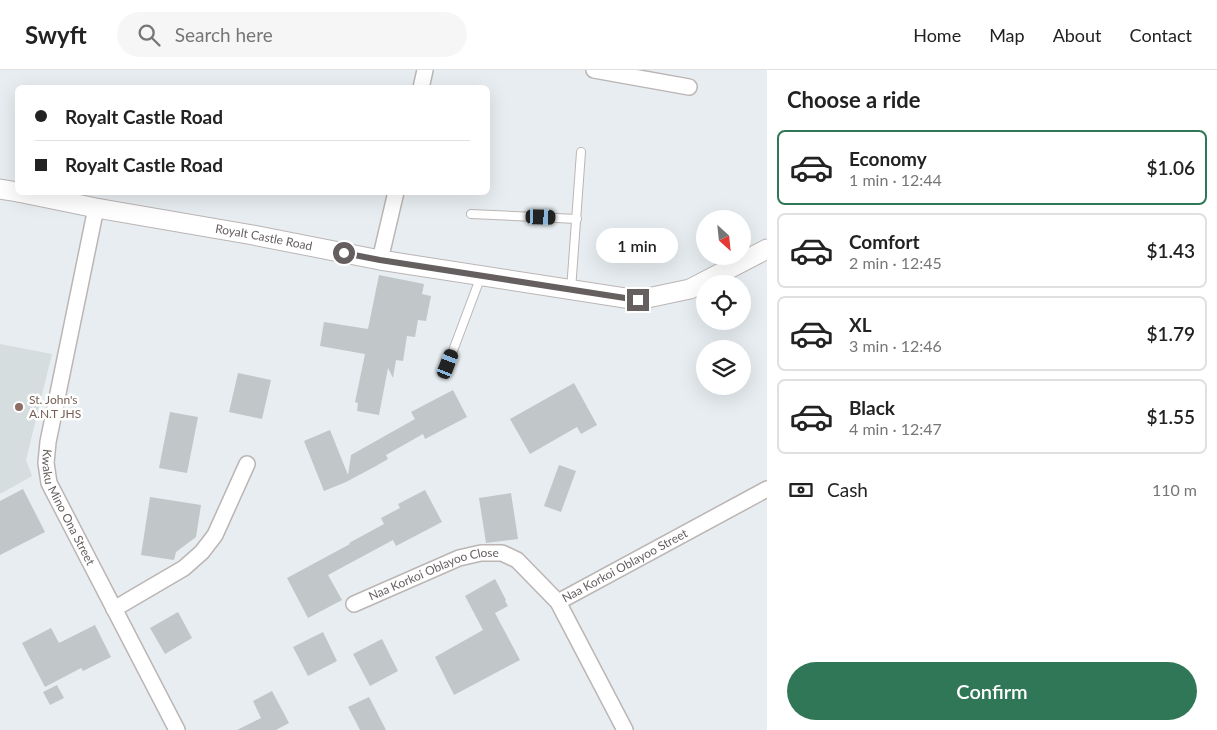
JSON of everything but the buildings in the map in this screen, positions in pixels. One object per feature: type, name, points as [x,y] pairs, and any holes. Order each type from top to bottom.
[{"type":"street","points":[[422,85],[425,70]]},
{"type":"street","points":[[594,70],[689,87]]},
{"type":"street","name":"Royalt Castle Road","points":[[0,189],[15,192]]},
{"type":"street","name":"Royalt Castle Road","points":[[33,195],[380,260],[638,300],[690,289],[767,248]]},
{"type":"street","points":[[380,260],[395,195]]},
{"type":"street","name":"Kwaku Mino Ona Street","points":[[96,208],[48,442],[46,463],[49,482],[177,730]]},
{"type":"street","points":[[114,609],[184,568],[202,552],[215,535],[247,464]]},
{"type":"street","name":"Naa Korkoi Oblayoo Street","points":[[625,730],[558,602],[767,489]]},
{"type":"street","name":"Naa Korkoi Oblayoo Close","points":[[354,604],[459,558],[481,552],[502,553],[517,560],[558,602]]},
{"type":"lane","points":[[571,290],[581,152]]},
{"type":"lane","points":[[471,214],[576,219]]},
{"type":"lane","points":[[448,364],[481,276]]},
{"type":"shaded area","name":"St. John's A.N.T JHS","points":[[0,344],[52,354],[26,460],[32,476],[0,494]]},
{"type":"place","name":"St. John's A.N.T JHS","points":[[19,407]]},
{"type":"route","points":[[344,253],[638,300]]}]
